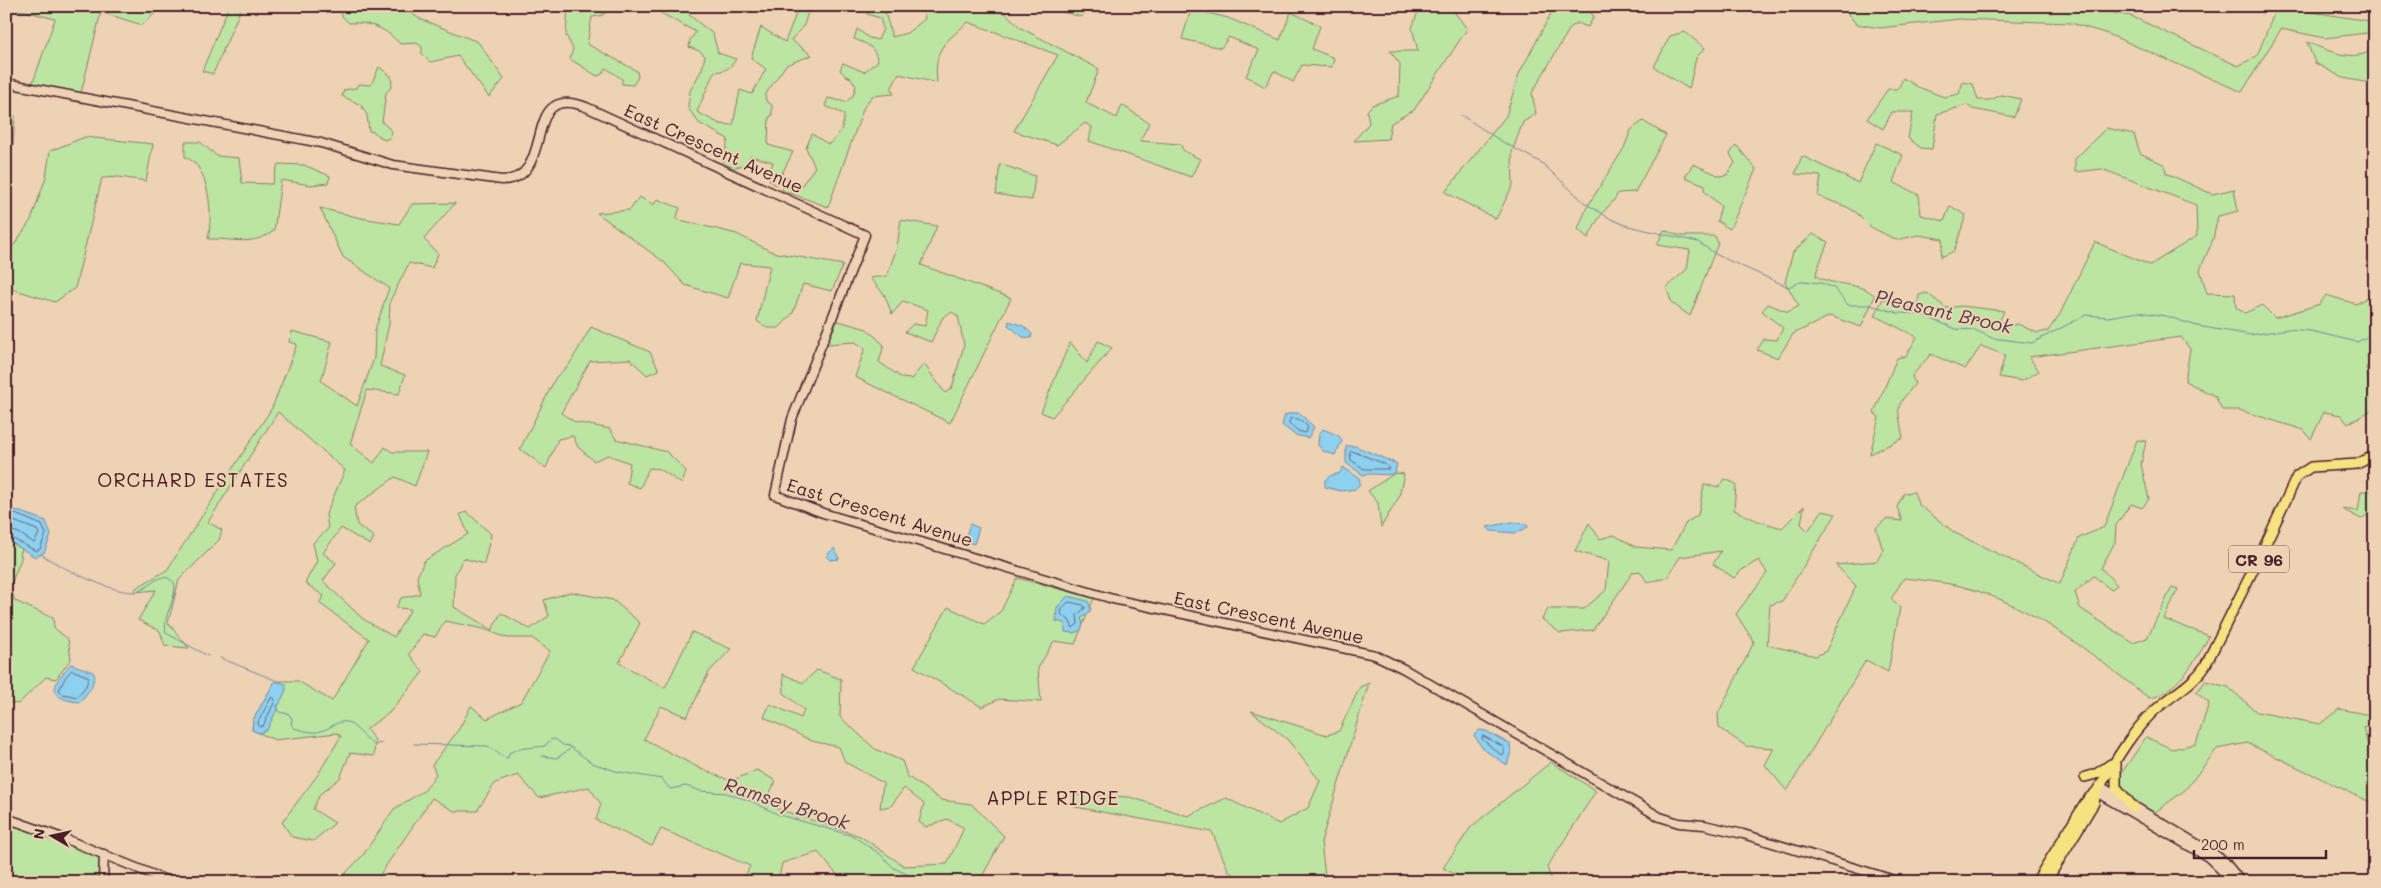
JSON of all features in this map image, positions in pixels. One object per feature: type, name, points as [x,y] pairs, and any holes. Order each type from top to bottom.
[{"type":"main road","name":"CR 96","points":[[2036,882],[2088,799],[2098,789],[2148,716],[2190,684],[2202,670],[2299,474],[2314,466],[2357,464],[2375,455]]},
{"type":"main road","points":[[2085,777],[2096,774],[2116,761]]},
{"type":"main road","points":[[2116,761],[2116,787],[2134,808]]},
{"type":"main road","name":"CR 96","points":[[2046,882],[2094,803],[2098,789]]},
{"type":"street","name":"East Crescent Avenue","points":[[6,84],[321,143],[391,165],[508,180],[520,176],[527,168],[547,114],[553,106],[566,101],[586,107],[865,234],[794,414],[775,495],[823,513],[1113,599],[1358,650],[1381,657],[1540,746],[1660,817],[1679,823],[1704,825],[1743,834],[1901,882]]},
{"type":"street","points":[[2098,789],[2219,857],[2242,882]]},
{"type":"street","points":[[2098,789],[2208,857],[2234,882]]},
{"type":"street","points":[[6,818],[104,854],[171,882]]},
{"type":"street","points":[[103,882],[104,854]]},
{"type":"green space","points":[[6,6],[157,6],[154,14],[142,25],[101,12],[80,97],[31,88],[55,19]]},
{"type":"green space","points":[[229,6],[242,6],[213,74],[202,71]]},
{"type":"green space","points":[[343,6],[400,6],[420,19],[478,42],[504,79],[489,97],[458,56],[430,62],[422,54],[422,47],[417,43],[400,44],[395,38],[377,27],[349,23],[341,15]]},
{"type":"green space","points":[[568,6],[611,6],[603,14],[592,17],[587,44],[637,71],[638,77],[633,85],[622,84],[622,79],[606,68],[601,75],[597,76],[570,59],[573,49],[566,35]]},
{"type":"green space","points":[[663,6],[693,6],[689,15],[713,34],[718,53],[736,59],[727,69],[714,72],[697,112],[720,124],[733,125],[740,90],[752,94],[766,69],[751,58],[761,27],[785,42],[799,6],[810,6],[804,25],[791,40],[812,55],[786,65],[765,95],[766,101],[772,105],[772,116],[769,117],[768,145],[793,152],[776,185],[770,181],[769,174],[773,162],[750,156],[745,164],[734,168],[723,163],[728,139],[699,123],[688,108],[690,91],[702,69],[705,56],[700,51],[689,47],[690,40],[696,32],[659,12]]},
{"type":"green space","points":[[870,6],[885,12],[892,37],[907,33],[925,19],[923,6],[998,6],[1021,28],[1099,69],[1086,103],[1117,118],[1122,105],[1149,123],[1140,141],[1180,144],[1184,151],[1200,159],[1191,177],[1089,141],[1092,127],[1085,123],[1057,145],[1014,131],[1058,55],[968,22],[942,48],[937,62],[937,83],[899,74],[891,89],[894,94],[872,96],[864,107],[828,207],[784,191],[782,190],[788,176],[796,184],[802,185],[815,167],[806,148],[812,134],[828,144],[835,139],[840,131],[844,114],[825,106],[828,98],[846,102],[853,96],[856,86],[851,78],[840,70],[843,63],[864,72],[878,61],[875,52],[870,46],[854,39],[857,29],[869,38],[878,40],[883,29],[880,18],[867,14]]},
{"type":"green space","points":[[1039,6],[1087,6],[1082,17]]},
{"type":"green space","points":[[1420,6],[1450,6],[1467,29],[1414,110],[1391,123],[1388,139],[1354,141],[1369,123],[1367,111],[1372,105],[1399,96],[1400,64],[1390,51],[1418,51],[1412,28]]},
{"type":"green space","points":[[1555,6],[1584,6],[1594,16],[1588,27],[1577,23],[1570,28],[1532,93],[1536,114],[1523,122],[1512,152],[1513,185],[1496,219],[1445,192],[1506,116],[1519,74]]},
{"type":"green space","points":[[1850,6],[2074,6],[2131,16],[2238,66],[2257,56],[2277,6],[2296,6],[2306,11],[2375,22],[2375,32],[2325,38],[2281,29],[2242,92],[2108,34],[2071,23],[1959,19],[1880,28],[1856,24],[1845,10]]},
{"type":"green space","points":[[1191,9],[1228,18],[1280,40],[1291,12],[1320,26],[1312,49],[1334,58],[1332,67],[1302,65],[1293,82],[1274,71],[1265,87],[1246,76],[1259,50],[1229,37],[1221,48],[1182,39]]},
{"type":"green space","points":[[1685,32],[1705,48],[1696,58],[1689,89],[1654,67],[1670,36]]},
{"type":"green space","points":[[2307,42],[2332,52],[2349,55],[2358,55],[2375,49],[2375,84],[2343,78],[2315,63]]},
{"type":"green space","points":[[379,67],[391,76],[392,86],[386,93],[382,122],[392,131],[390,138],[384,140],[374,132],[369,131],[367,115],[361,105],[342,96],[344,90],[356,88],[358,84],[371,85]]},
{"type":"green space","points":[[1903,78],[1918,87],[1944,97],[1959,94],[1963,82],[1973,84],[1978,100],[1990,100],[2002,95],[2021,99],[2014,117],[1973,109],[1967,105],[1937,114],[1932,149],[1921,148],[1908,138],[1913,112],[1892,112],[1883,129],[1867,119],[1888,89],[1898,89]]},
{"type":"green space","points":[[6,114],[15,116],[13,145],[6,144]]},
{"type":"green space","points":[[1643,121],[1666,135],[1635,192],[1618,193],[1601,215],[1588,238],[1578,229],[1587,207],[1624,148],[1631,130]]},
{"type":"green space","points":[[2106,128],[2134,134],[2140,153],[2165,165],[2166,173],[2212,194],[2234,189],[2238,211],[2218,216],[2213,239],[2200,270],[2207,293],[2235,294],[2236,308],[2245,313],[2262,305],[2275,318],[2320,304],[2326,295],[2356,304],[2375,293],[2375,365],[2366,367],[2373,409],[2348,424],[2341,415],[2324,412],[2311,439],[2304,430],[2239,410],[2222,410],[2215,396],[2185,381],[2190,349],[2181,337],[2029,357],[2039,371],[2022,381],[1999,377],[2005,355],[1981,346],[1965,369],[1931,354],[1912,376],[1915,384],[1900,404],[1899,414],[1903,438],[1870,454],[1879,417],[1874,413],[1897,358],[1906,356],[1917,337],[1875,316],[1883,298],[1899,306],[1917,309],[1919,295],[1927,293],[1946,308],[1962,306],[2004,311],[2000,320],[2005,327],[2018,324],[2037,333],[2048,331],[2060,314],[2095,242],[2150,265],[2197,236],[2196,205],[2102,169],[2075,172],[2075,159]]},
{"type":"green space","points":[[85,137],[153,144],[146,181],[119,177],[102,178],[75,288],[55,302],[12,289],[6,283],[6,257],[31,220],[46,177],[50,151]]},
{"type":"green space","points":[[185,142],[200,142],[217,156],[239,158],[242,183],[272,184],[278,164],[304,165],[330,176],[328,183],[311,185],[281,180],[274,231],[266,236],[242,241],[208,239],[210,205],[208,192],[200,170],[185,157]]},
{"type":"green space","points":[[1876,143],[1903,155],[1893,182],[1919,195],[1921,215],[1944,221],[1950,206],[1966,215],[1954,251],[1941,257],[1943,239],[1919,235],[1896,240],[1871,227],[1857,213],[1847,207],[1818,196],[1821,176],[1795,174],[1802,156],[1858,183]]},
{"type":"green space","points":[[1736,145],[1756,169],[1730,229],[1717,221],[1721,206],[1704,191],[1705,185],[1685,177],[1693,164],[1720,176],[1727,175],[1735,163],[1730,154]]},
{"type":"green space","points":[[1000,164],[1035,176],[1032,200],[996,194]]},
{"type":"green space","points":[[639,197],[654,205],[657,199],[680,208],[676,219],[737,234],[772,252],[843,265],[832,291],[803,284],[793,313],[779,328],[767,328],[757,321],[770,266],[740,263],[728,298],[685,285],[664,262],[597,213],[630,210]]},
{"type":"green space","points":[[455,203],[424,239],[438,254],[432,268],[409,263],[390,301],[389,324],[380,366],[405,375],[399,394],[367,390],[350,444],[374,463],[385,447],[392,452],[427,452],[415,486],[395,477],[354,507],[357,525],[374,537],[370,545],[341,528],[323,553],[336,563],[323,581],[363,619],[394,637],[411,609],[396,608],[401,598],[420,594],[417,577],[424,561],[468,534],[460,514],[467,512],[491,534],[484,564],[463,558],[455,575],[454,607],[492,630],[501,613],[530,629],[549,616],[544,600],[571,592],[613,600],[640,623],[619,663],[665,688],[692,632],[731,649],[709,672],[687,717],[661,706],[644,739],[701,769],[731,781],[757,770],[776,781],[765,802],[775,808],[860,836],[904,866],[947,864],[964,828],[947,819],[926,827],[919,822],[924,804],[904,788],[891,806],[880,808],[883,783],[845,762],[839,747],[812,741],[764,717],[770,704],[801,718],[804,710],[784,693],[783,674],[803,683],[817,670],[841,679],[840,717],[875,749],[902,761],[907,776],[941,800],[971,804],[1004,836],[979,882],[843,882],[818,852],[782,863],[778,882],[743,882],[750,866],[661,829],[652,846],[596,820],[601,804],[589,787],[539,798],[518,775],[495,783],[477,811],[454,811],[432,798],[375,882],[349,882],[341,878],[363,855],[394,809],[425,790],[436,774],[432,765],[459,729],[471,706],[487,719],[521,702],[550,651],[532,638],[507,638],[484,629],[445,621],[435,637],[423,634],[409,654],[423,672],[389,713],[366,729],[375,740],[374,756],[350,753],[340,778],[320,794],[313,809],[335,823],[313,841],[292,837],[282,822],[317,776],[341,736],[337,733],[275,740],[252,730],[253,720],[275,681],[298,681],[332,701],[369,639],[319,603],[324,596],[305,583],[317,561],[313,543],[328,529],[326,514],[345,470],[278,412],[208,522],[222,530],[219,540],[179,580],[168,623],[189,648],[165,646],[160,631],[138,620],[156,590],[135,592],[136,588],[167,570],[272,408],[297,344],[289,342],[292,331],[332,342],[321,381],[357,406],[374,358],[375,330],[389,288],[343,257],[320,208],[361,218],[399,224],[412,204]]},
{"type":"green space","points":[[901,220],[937,226],[921,265],[1011,298],[950,423],[855,377],[865,348],[855,342],[826,344],[838,321],[867,329],[884,345],[879,362],[902,378],[911,379],[924,364],[945,393],[952,388],[964,345],[958,316],[952,312],[943,317],[931,342],[905,332],[913,324],[925,326],[928,310],[903,301],[892,314],[884,294],[870,278],[887,276],[897,247]]},
{"type":"green space","points":[[1664,230],[1681,236],[1715,236],[1718,243],[1690,316],[1672,303],[1666,288],[1687,269],[1690,250],[1657,245]]},
{"type":"green space","points":[[1813,234],[1828,242],[1816,276],[1831,282],[1862,288],[1875,296],[1861,327],[1830,316],[1793,334],[1778,358],[1757,350],[1764,339],[1777,340],[1783,328],[1762,311],[1768,304],[1788,312],[1799,306],[1785,282],[1793,252]]},
{"type":"green space","points":[[591,327],[650,352],[659,370],[647,375],[630,359],[590,361],[561,413],[575,422],[610,429],[616,439],[667,452],[686,471],[682,484],[660,469],[649,468],[640,488],[627,483],[630,463],[608,455],[594,461],[578,447],[573,436],[558,439],[546,468],[520,449],[556,377],[569,365]]},
{"type":"green space","points":[[1098,341],[1112,348],[1052,417],[1041,412],[1070,342],[1087,363]]},
{"type":"green space","points":[[2137,440],[2146,441],[2141,464],[2149,499],[2142,508],[2131,504],[2116,525],[2115,542],[2101,568],[2117,585],[2111,590],[2094,576],[2075,592],[2080,608],[2133,643],[2147,638],[2172,587],[2178,589],[2164,619],[2209,636],[2185,674],[2168,690],[2158,696],[2149,698],[2060,632],[2012,605],[1987,594],[1960,586],[1904,578],[1891,599],[1900,608],[1888,672],[1866,660],[1787,791],[1765,765],[1774,748],[1746,746],[1719,728],[1718,714],[1754,642],[1736,614],[1767,573],[1759,560],[1742,570],[1734,578],[1713,564],[1721,551],[1680,557],[1667,578],[1647,582],[1640,571],[1633,572],[1593,630],[1560,633],[1542,619],[1548,609],[1584,609],[1606,590],[1609,561],[1575,551],[1589,523],[1600,539],[1614,535],[1636,547],[1671,550],[1686,523],[1698,515],[1704,485],[1719,487],[1725,479],[1736,484],[1734,510],[1758,521],[1782,528],[1804,506],[1801,524],[1808,531],[1822,511],[1836,514],[1782,601],[1770,605],[1767,645],[1816,656],[1826,651],[1856,586],[1836,565],[1877,561],[1883,550],[1876,528],[1886,519],[1902,521],[1897,507],[1904,493],[1914,492],[1918,504],[1955,533],[2060,584],[2079,538],[2104,527]]},
{"type":"green space","points":[[1395,473],[1404,474],[1399,497],[1381,527],[1378,503],[1368,491]]},
{"type":"green space","points":[[2361,491],[2375,491],[2375,510],[2361,519],[2342,509],[2358,511]]},
{"type":"green space","points":[[6,539],[22,549],[20,555],[22,556],[10,587],[15,601],[53,618],[54,628],[68,639],[71,659],[56,679],[46,677],[18,704],[6,702]]},
{"type":"green space","points":[[1017,578],[1094,598],[1075,644],[1054,641],[1038,668],[1041,702],[999,699],[982,707],[914,667],[948,607],[984,624],[1001,611]]},
{"type":"green space","points":[[2206,681],[2228,687],[2257,712],[2320,724],[2339,709],[2375,716],[2375,728],[2363,727],[2368,746],[2375,750],[2375,799],[2370,802],[2247,743],[2217,749],[2185,790],[2154,813],[2125,794],[2117,780],[2146,737],[2172,749],[2196,744],[2209,703],[2196,692]]},
{"type":"green space","points":[[1369,683],[1321,842],[1325,876],[1317,882],[1252,882],[1229,872],[1212,832],[1075,807],[1072,795],[1130,797],[1188,816],[1226,798],[1279,824],[1308,808],[1320,781],[1288,740],[1251,711],[1327,735],[1339,731],[1360,687]]},
{"type":"green space","points":[[1551,762],[1596,791],[1547,867],[1552,882],[1470,882],[1443,868],[1471,827]]},
{"type":"green space","points":[[6,822],[101,854],[100,882],[6,882]]},
{"type":"water","points":[[1009,321],[1023,326],[1032,334],[1031,338],[1023,337],[1008,325]]},
{"type":"water","points":[[1299,413],[1314,427],[1308,438],[1295,435],[1282,425],[1285,415]]},
{"type":"water","points":[[1323,429],[1339,436],[1342,441],[1335,455],[1323,451],[1318,445],[1319,434]]},
{"type":"water","points":[[1346,446],[1355,446],[1397,464],[1395,473],[1363,475],[1346,463]]},
{"type":"water","points":[[1343,467],[1359,478],[1360,483],[1356,489],[1341,491],[1325,487],[1325,480],[1330,476],[1340,473]]},
{"type":"water","points":[[6,503],[12,509],[46,521],[51,535],[44,553],[35,557],[6,539]]},
{"type":"water","points":[[1512,522],[1526,524],[1528,527],[1516,533],[1491,531],[1487,527]]},
{"type":"water","points":[[970,524],[979,528],[974,544],[964,541]]},
{"type":"water","points":[[834,548],[839,559],[830,560],[826,556]]},
{"type":"water","points":[[1068,596],[1088,601],[1091,609],[1087,615],[1081,618],[1083,624],[1081,630],[1074,633],[1065,632],[1065,623],[1056,621],[1057,607]]},
{"type":"water","points":[[71,664],[93,672],[95,676],[91,688],[80,702],[61,698],[55,689],[59,678]]},
{"type":"water","points":[[275,681],[286,684],[286,690],[267,730],[259,733],[252,730],[253,720]]},
{"type":"water","points":[[1479,730],[1486,731],[1510,744],[1511,752],[1507,765],[1483,749],[1474,735]]},
{"type":"waterway","name":"Pleasant Brook","points":[[1461,115],[1501,141],[1542,163],[1585,203],[1611,219],[1628,226],[1698,242],[1717,255],[1788,287],[1803,281],[1821,283],[1834,288],[1848,305],[1870,305],[1898,313],[1919,314],[1956,329],[1975,330],[1992,338],[2032,343],[2086,315],[2108,317],[2138,312],[2166,316],[2197,326],[2251,335],[2288,329],[2311,331],[2357,342],[2375,333]]},
{"type":"waterway","name":"Ramsey Brook","points":[[41,554],[85,578],[123,591],[138,591],[159,578],[170,579],[175,584],[175,591],[167,614],[166,633],[208,656]]},
{"type":"waterway","name":"Ramsey Brook","points":[[220,658],[275,680]]},
{"type":"waterway","name":"Ramsey Brook","points":[[277,705],[279,712],[289,714],[294,728],[318,732],[338,723],[346,722],[350,723],[374,745],[382,743]]},
{"type":"waterway","name":"Ramsey Brook","points":[[414,744],[487,746],[508,758],[509,753],[513,751],[545,746],[550,740],[555,739],[563,745],[569,746],[592,763],[619,772],[662,779],[670,789],[686,786],[701,791],[726,793],[751,801],[777,814],[853,836],[880,854],[894,868],[923,882]]},
{"type":"waterway","points":[[542,756],[557,758],[570,749]]},
{"type":"district","name":"ORCHARD ESTATES","points":[[193,479]]},
{"type":"district","name":"APPLE RIDGE","points":[[1053,797]]}]
